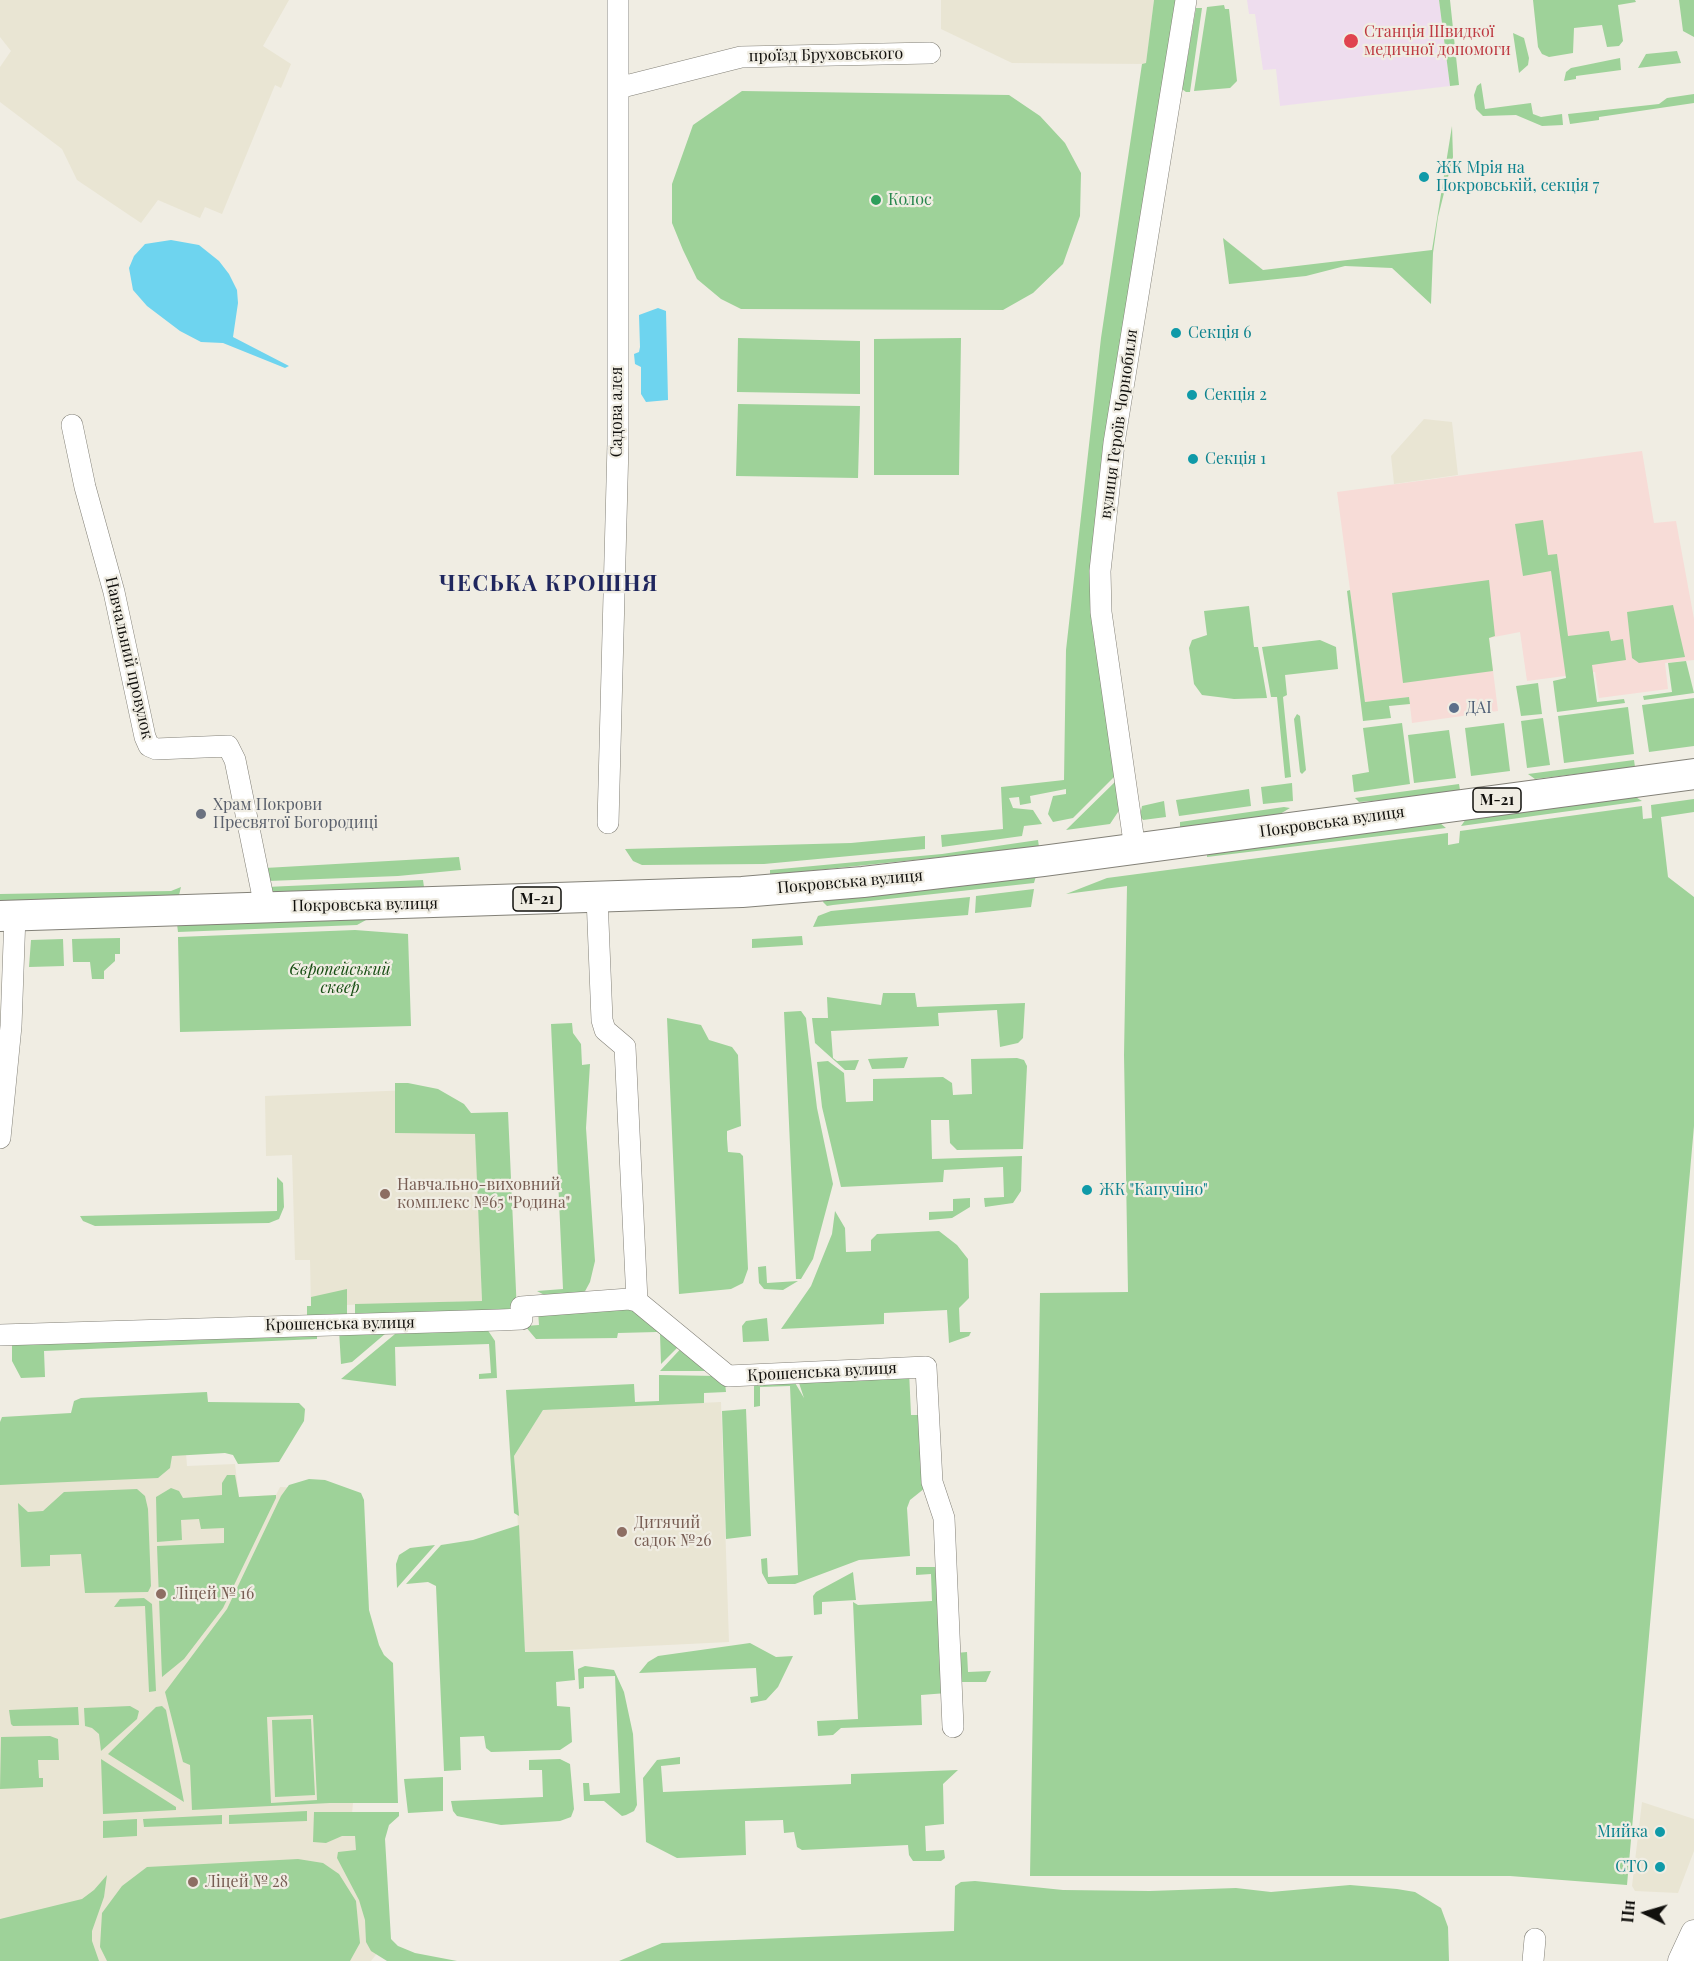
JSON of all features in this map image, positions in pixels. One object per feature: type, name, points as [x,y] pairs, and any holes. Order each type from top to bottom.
[{"type":"highway","name":"Покровська вулиця","points":[[8,915],[263,895],[597,897],[742,892],[863,882],[1135,849],[1694,774]]},
{"type":"main road","points":[[1681,1961],[1694,1933]]},
{"type":"street","name":"Садова алея","points":[[608,823],[618,444],[618,0]]},
{"type":"street","name":"вулиця Героїв Чорнобиля","points":[[1135,849],[1101,612],[1100,571],[1114,443],[1186,0]]},
{"type":"street","name":"проїзд Бруховського","points":[[618,88],[741,57],[930,52]]},
{"type":"street","name":"Навчальний провулок","points":[[72,426],[85,487],[114,592],[145,737],[149,746],[156,749],[228,746],[234,760],[263,895]]},
{"type":"street","points":[[597,897],[602,1020],[605,1030],[625,1047],[637,1301]]},
{"type":"street","points":[[0,1138],[11,1026],[8,915]]},
{"type":"street","name":"Крошенська вулиця","points":[[0,1335],[522,1319],[521,1307],[637,1301],[728,1376],[926,1367],[932,1482],[944,1518],[953,1727]]},
{"type":"street","points":[[1533,1961],[1535,1939]]},
{"type":"shaded area","points":[[0,0],[289,0],[263,46],[291,64],[281,88],[275,85],[222,214],[205,207],[200,218],[158,200],[141,223],[77,180],[62,149],[0,102],[0,67],[11,51],[0,37]]},
{"type":"shaded area","points":[[941,0],[1154,0],[1146,64],[1012,63],[941,29]]},
{"type":"shaded area","name":"Станція Швидкої медичної допомоги","points":[[1247,0],[1439,0],[1450,86],[1280,106],[1276,69],[1263,70],[1255,14],[1249,14]]},
{"type":"shaded area","points":[[1424,419],[1452,422],[1458,475],[1394,484],[1391,456]]},
{"type":"shaded area","points":[[1642,451],[1654,523],[1676,521],[1694,619],[1694,660],[1665,663],[1668,689],[1599,698],[1595,672],[1527,681],[1520,632],[1489,638],[1498,711],[1412,723],[1409,697],[1365,702],[1337,492]]},
{"type":"shaded area","name":"Навчально-виховний комплекс №65 \"Родина\"","points":[[410,1090],[475,1123],[482,1301],[311,1306],[310,1260],[295,1260],[292,1155],[266,1156],[265,1096]]},
{"type":"shaded area","name":"Дитячий садок №26","points":[[721,1402],[729,1642],[525,1652],[514,1456],[543,1410]]},
{"type":"shaded area","points":[[186,1453],[187,1466],[235,1464],[239,1497],[276,1495],[280,1487],[326,1489],[359,1737],[352,1814],[390,1937],[371,1961],[0,1961],[0,1454]]},
{"type":"shaded area","points":[[1642,1802],[1694,1819],[1694,1851],[1678,1893],[1635,1891],[1632,1886]]},
{"type":"green space","points":[[1154,0],[1179,0],[1090,581],[1090,605],[1118,773],[1073,818],[1053,822],[1048,814],[1053,796],[1066,794],[1066,789],[1030,796],[1031,803],[1020,805],[1019,797],[1009,798],[1013,808],[1033,810],[1042,824],[1024,826],[1022,836],[942,847],[941,835],[1003,829],[1001,787],[1064,780],[1066,650],[1101,338],[1142,64],[1146,63]]},
{"type":"green space","points":[[1439,0],[1450,0],[1459,85],[1450,86]]},
{"type":"green space","points":[[1533,0],[1635,0],[1636,2],[1618,5],[1623,41],[1619,46],[1607,47],[1602,25],[1574,28],[1573,53],[1549,57],[1542,54],[1538,47]]},
{"type":"green space","points":[[1679,0],[1694,0],[1694,37],[1683,31]]},
{"type":"green space","points":[[1224,5],[1225,9],[1229,9],[1237,81],[1230,88],[1194,91],[1207,7]]},
{"type":"green space","points":[[1196,8],[1202,8],[1190,92],[1186,92],[1182,89]]},
{"type":"green space","points":[[1513,33],[1524,38],[1529,58],[1528,65],[1519,73]]},
{"type":"green space","points":[[1677,51],[1681,63],[1638,68],[1646,54]]},
{"type":"green space","points":[[1620,58],[1621,70],[1576,76],[1576,79],[1564,81],[1566,72],[1571,68]]},
{"type":"green space","points":[[1481,83],[1485,109],[1531,103],[1533,114],[1541,117],[1562,114],[1563,125],[1542,126],[1516,115],[1483,116],[1476,109],[1474,95],[1477,86]]},
{"type":"green space","name":"Колос","points":[[742,91],[1009,95],[1040,116],[1065,143],[1081,173],[1080,216],[1063,264],[1033,293],[1003,310],[741,309],[721,299],[697,279],[683,250],[672,223],[672,184],[693,125]]},
{"type":"green space","points":[[1694,94],[1694,103],[1599,117],[1599,120],[1570,124],[1568,114],[1659,104],[1667,98]]},
{"type":"green space","points":[[1452,126],[1453,157],[1438,217],[1433,253],[1431,304],[1392,268],[1345,266],[1306,276],[1229,284],[1223,238],[1263,270],[1432,250]]},
{"type":"green space","points":[[738,338],[860,341],[860,394],[737,392]]},
{"type":"green space","points":[[961,338],[959,475],[874,475],[874,339]]},
{"type":"green space","points":[[738,404],[860,406],[858,478],[736,476]]},
{"type":"green space","points":[[1543,520],[1548,555],[1557,554],[1568,636],[1609,631],[1611,641],[1623,639],[1626,660],[1592,665],[1597,702],[1624,699],[1625,703],[1557,712],[1553,681],[1566,678],[1551,571],[1523,576],[1515,524]]},
{"type":"green space","points":[[1489,580],[1495,636],[1489,638],[1493,671],[1403,683],[1392,593]]},
{"type":"green space","points":[[1350,590],[1365,702],[1409,697],[1410,704],[1389,706],[1391,718],[1363,721],[1347,591]]},
{"type":"green space","points":[[1673,605],[1685,657],[1639,663],[1632,658],[1627,612]]},
{"type":"green space","points":[[1249,606],[1254,647],[1258,647],[1267,698],[1234,699],[1202,695],[1194,684],[1189,648],[1192,640],[1207,635],[1204,611]]},
{"type":"green space","points":[[1320,640],[1336,647],[1338,669],[1285,675],[1287,695],[1283,697],[1291,777],[1285,778],[1277,697],[1271,697],[1262,647]]},
{"type":"green space","points":[[1686,661],[1694,693],[1644,700],[1643,696],[1672,692],[1668,663]]},
{"type":"green space","points":[[1538,683],[1542,714],[1521,716],[1516,686]]},
{"type":"green space","points":[[1694,698],[1694,746],[1649,752],[1642,705]]},
{"type":"green space","points":[[1628,707],[1634,754],[1564,763],[1558,716]]},
{"type":"green space","points":[[1297,714],[1300,716],[1306,770],[1302,774],[1294,719]]},
{"type":"green space","points":[[1543,718],[1550,765],[1527,768],[1521,721]]},
{"type":"green space","points":[[1402,723],[1410,784],[1354,792],[1352,775],[1369,772],[1363,728]]},
{"type":"green space","points":[[1504,723],[1510,771],[1471,776],[1465,728]]},
{"type":"green space","points":[[1449,730],[1456,778],[1414,783],[1408,735]]},
{"type":"green space","points":[[1634,760],[1635,767],[1535,779],[1528,774]]},
{"type":"green space","points":[[1119,778],[1120,809],[1110,824],[1066,830]]},
{"type":"green space","points":[[1292,783],[1293,801],[1263,804],[1261,787]]},
{"type":"green space","points":[[1459,784],[1460,790],[1359,802],[1355,798]]},
{"type":"green space","points":[[1249,789],[1251,806],[1179,816],[1176,800]]},
{"type":"green space","points":[[1634,796],[1642,801],[1461,826],[1466,819]]},
{"type":"green space","points":[[1694,799],[1694,812],[1661,817],[1668,877],[1694,897],[1694,1126],[1627,1885],[1510,1876],[1030,1876],[1040,1293],[1128,1292],[1124,1055],[1127,886],[1066,894],[1107,878],[1448,833],[1448,845],[1459,843],[1460,831],[1642,806],[1643,819],[1652,818],[1651,805]]},
{"type":"green space","points":[[1164,801],[1166,817],[1143,820],[1140,816],[1142,806]]},
{"type":"green space","points":[[1290,808],[1280,814],[1180,828],[1180,822]]},
{"type":"green space","points":[[1440,823],[1446,828],[1207,857],[1207,853]]},
{"type":"green space","points":[[925,836],[925,849],[764,864],[642,865],[633,861],[625,849],[851,843]]},
{"type":"green space","points":[[1038,840],[1039,847],[770,875],[770,870],[942,854]]},
{"type":"green space","points":[[459,857],[461,870],[398,876],[268,881],[265,868]]},
{"type":"green space","points":[[1036,876],[1034,883],[827,906],[823,902],[824,899]]},
{"type":"green space","points":[[423,880],[424,887],[404,889],[270,892],[266,887]]},
{"type":"green space","points":[[181,887],[179,895],[0,901],[0,894],[171,891]]},
{"type":"green space","points":[[1034,889],[1031,907],[975,913],[976,896]]},
{"type":"green space","points":[[970,897],[968,915],[813,927],[818,916],[831,911]]},
{"type":"green space","points":[[350,918],[366,920],[357,925],[178,932],[177,924]]},
{"type":"green space","name":"Європейський сквер","points":[[355,930],[408,934],[411,1026],[180,1032],[178,937]]},
{"type":"green space","points":[[802,936],[803,945],[752,948],[752,939]]},
{"type":"green space","points":[[120,938],[120,954],[115,954],[115,961],[104,971],[104,979],[92,979],[90,962],[73,962],[72,939]]},
{"type":"green space","points":[[63,939],[64,966],[29,967],[31,940]]},
{"type":"green space","points":[[883,993],[915,993],[917,1007],[1025,1003],[1023,1038],[1018,1043],[1000,1047],[997,1010],[938,1013],[939,1026],[831,1031],[833,1058],[837,1061],[859,1060],[855,1070],[845,1070],[815,1043],[812,1018],[828,1018],[827,997],[881,1005]]},
{"type":"green space","points":[[801,1011],[806,1018],[817,1108],[833,1184],[813,1259],[801,1279],[796,1279],[784,1012]]},
{"type":"green space","points":[[667,1018],[701,1025],[709,1040],[732,1047],[738,1055],[741,1126],[727,1131],[727,1139],[728,1152],[740,1153],[743,1156],[748,1269],[743,1283],[731,1289],[679,1294]]},
{"type":"green space","points":[[572,1023],[573,1033],[581,1044],[582,1065],[590,1064],[586,1128],[595,1261],[590,1282],[583,1295],[550,1298],[537,1291],[563,1289],[551,1024]]},
{"type":"green space","points":[[908,1057],[904,1068],[872,1069],[868,1059]]},
{"type":"green space","points":[[1017,1058],[1024,1060],[1027,1066],[1023,1149],[957,1150],[950,1143],[949,1120],[931,1120],[932,1159],[1022,1156],[1021,1191],[1013,1203],[985,1207],[984,1198],[1004,1197],[1003,1167],[944,1170],[943,1182],[841,1187],[822,1107],[817,1062],[828,1061],[844,1073],[846,1102],[873,1101],[873,1079],[943,1077],[952,1083],[953,1095],[972,1094],[971,1059]]},
{"type":"green space","points":[[395,1083],[438,1089],[464,1104],[471,1113],[508,1112],[517,1313],[355,1319],[355,1304],[482,1301],[475,1134],[395,1133]]},
{"type":"green space","points":[[277,1177],[283,1183],[284,1207],[279,1219],[269,1223],[95,1226],[83,1221],[80,1216],[277,1211]]},
{"type":"green space","points":[[970,1198],[970,1207],[952,1218],[929,1220],[929,1212],[953,1211],[953,1199]]},
{"type":"green space","points":[[835,1211],[845,1228],[846,1252],[871,1251],[871,1240],[877,1234],[939,1231],[957,1245],[968,1259],[969,1298],[959,1308],[960,1332],[971,1332],[969,1336],[949,1343],[947,1310],[884,1313],[884,1324],[781,1329],[811,1286],[832,1234]]},
{"type":"green space","points":[[766,1266],[767,1283],[798,1281],[783,1290],[764,1289],[759,1283],[758,1267]]},
{"type":"green space","points":[[347,1289],[347,1319],[307,1320],[307,1306],[311,1306],[311,1297]]},
{"type":"green space","points":[[639,1304],[684,1341],[661,1364],[660,1334],[657,1332],[618,1333],[617,1338],[536,1339],[525,1326],[539,1325],[538,1311]]},
{"type":"green space","points":[[767,1318],[769,1341],[743,1342],[742,1326],[746,1321]]},
{"type":"green space","points":[[392,1328],[352,1362],[341,1364],[339,1330]]},
{"type":"green space","points":[[401,1329],[487,1329],[495,1341],[497,1378],[479,1379],[479,1374],[491,1373],[489,1344],[395,1347],[396,1386],[341,1379]]},
{"type":"green space","points":[[317,1335],[317,1339],[44,1351],[45,1377],[21,1378],[12,1361],[12,1340]]},
{"type":"green space","points":[[686,1343],[719,1371],[660,1371]]},
{"type":"green space","points":[[909,1371],[911,1415],[925,1415],[925,1488],[910,1500],[907,1508],[910,1556],[859,1560],[795,1584],[768,1584],[762,1573],[761,1559],[767,1558],[768,1577],[798,1575],[790,1386],[760,1387],[760,1406],[754,1407],[754,1385],[794,1381],[804,1398],[797,1377]]},
{"type":"green space","points":[[659,1375],[718,1376],[725,1383],[726,1392],[704,1393],[704,1403],[543,1410],[514,1456],[519,1516],[514,1513],[506,1390],[634,1384],[635,1402],[659,1401]]},
{"type":"green space","points":[[207,1392],[208,1402],[299,1403],[305,1409],[304,1421],[279,1462],[238,1464],[233,1455],[225,1453],[172,1456],[170,1468],[158,1478],[0,1485],[0,1422],[2,1417],[71,1413],[74,1401],[81,1398]]},
{"type":"green space","points":[[746,1409],[751,1536],[726,1539],[722,1411]]},
{"type":"green space","points":[[227,1475],[235,1475],[239,1497],[276,1495],[276,1498],[223,1608],[184,1659],[162,1677],[157,1546],[224,1543],[224,1528],[201,1529],[199,1519],[181,1520],[182,1540],[157,1542],[156,1497],[171,1488],[179,1491],[183,1498],[222,1495],[222,1483]]},
{"type":"green space","points":[[309,1479],[325,1480],[361,1493],[364,1500],[369,1610],[379,1645],[384,1655],[393,1663],[398,1803],[330,1803],[192,1810],[190,1765],[183,1762],[165,1692],[227,1609],[281,1496],[289,1485]],"holes":[[[313,1715],[317,1800],[271,1803],[267,1717]]]},
{"type":"green space","points":[[137,1489],[145,1496],[148,1509],[151,1586],[148,1592],[85,1593],[81,1554],[50,1555],[50,1566],[21,1567],[18,1503],[28,1512],[43,1511],[64,1492]]},
{"type":"green space","points":[[519,1525],[525,1652],[573,1651],[575,1680],[556,1682],[557,1706],[570,1707],[572,1742],[560,1750],[491,1752],[486,1748],[484,1736],[460,1737],[461,1770],[444,1771],[436,1586],[428,1582],[406,1584],[441,1545],[473,1540]]},
{"type":"green space","points":[[435,1545],[397,1588],[396,1564],[399,1555],[410,1548]]},
{"type":"green space","points":[[916,1567],[937,1567],[947,1693],[921,1695],[922,1725],[841,1728],[833,1735],[818,1736],[817,1721],[858,1719],[853,1602],[858,1605],[932,1601],[931,1574],[916,1575]]},
{"type":"green space","points":[[853,1572],[856,1600],[822,1602],[822,1614],[814,1615],[813,1596],[816,1592]]},
{"type":"green space","points":[[144,1598],[152,1604],[156,1691],[149,1692],[145,1606],[114,1607],[120,1599]]},
{"type":"green space","points":[[750,1643],[776,1657],[793,1656],[778,1687],[766,1700],[751,1703],[750,1697],[758,1696],[756,1668],[639,1673],[648,1662],[658,1656]]},
{"type":"green space","points":[[967,1652],[968,1672],[991,1671],[986,1682],[957,1682],[956,1653]]},
{"type":"green space","points":[[585,1666],[614,1670],[624,1692],[633,1734],[637,1805],[634,1811],[626,1815],[622,1816],[604,1801],[584,1801],[583,1783],[589,1783],[590,1795],[620,1793],[615,1676],[584,1677],[584,1688],[579,1689],[578,1669]]},
{"type":"green space","points":[[130,1706],[139,1711],[137,1719],[101,1751],[99,1734],[85,1726],[84,1708]]},
{"type":"green space","points":[[162,1706],[166,1710],[184,1802],[108,1754],[156,1707]]},
{"type":"green space","points":[[78,1707],[79,1725],[13,1726],[11,1724],[9,1710]]},
{"type":"green space","points":[[311,1719],[315,1795],[275,1797],[272,1720]]},
{"type":"green space","points":[[50,1736],[58,1739],[59,1760],[38,1760],[39,1778],[43,1778],[43,1787],[0,1789],[1,1737]]},
{"type":"green space","points":[[680,1757],[680,1764],[661,1766],[663,1792],[851,1784],[851,1774],[958,1770],[943,1784],[944,1824],[925,1826],[926,1851],[944,1850],[945,1858],[941,1861],[913,1861],[909,1855],[908,1845],[802,1850],[797,1847],[794,1832],[784,1833],[783,1820],[745,1821],[746,1855],[677,1858],[646,1842],[643,1778],[657,1760]]},
{"type":"green space","points":[[101,1759],[176,1807],[176,1810],[103,1814]]},
{"type":"green space","points":[[560,1759],[570,1764],[574,1809],[571,1817],[560,1821],[501,1825],[457,1816],[453,1811],[451,1801],[543,1797],[542,1770],[529,1770],[529,1760]]},
{"type":"green space","points":[[443,1777],[443,1811],[408,1813],[404,1779]]},
{"type":"green space","points":[[307,1811],[307,1821],[229,1824],[229,1815]]},
{"type":"green space","points":[[314,1812],[399,1812],[399,1816],[389,1825],[385,1839],[391,1939],[398,1946],[415,1953],[457,1961],[387,1961],[371,1951],[366,1942],[365,1920],[359,1900],[337,1858],[338,1852],[356,1850],[355,1836],[342,1836],[326,1843],[313,1842]]},
{"type":"green space","points":[[222,1815],[222,1824],[144,1827],[143,1819]]},
{"type":"green space","points":[[137,1819],[137,1836],[103,1838],[103,1821]]},
{"type":"green space","points":[[298,1859],[323,1863],[339,1874],[356,1901],[360,1943],[350,1961],[107,1961],[100,1947],[102,1913],[122,1886],[147,1867]]},
{"type":"green space","points":[[107,1875],[104,1897],[92,1931],[92,1941],[99,1961],[0,1961],[0,1919],[82,1899],[94,1890]]},
{"type":"green space","points":[[975,1881],[1063,1890],[1150,1891],[1236,1888],[1271,1892],[1350,1885],[1415,1892],[1441,1908],[1448,1927],[1449,1961],[619,1961],[662,1943],[954,1931],[955,1886],[961,1882]]},
{"type":"water","points":[[171,240],[199,245],[219,261],[229,274],[237,290],[238,303],[233,337],[289,366],[285,368],[223,343],[201,342],[180,331],[147,306],[133,290],[129,268],[134,256],[145,244]]},
{"type":"water","points":[[658,308],[666,311],[668,400],[646,402],[641,394],[641,367],[635,364],[634,354],[639,352],[640,347],[639,315]]},
{"type":"place","name":"Станція Швидкої медичної допомоги","points":[[1351,41]]},
{"type":"place","name":"ЖК Мрія на Покровській, секція 7","points":[[1424,177]]},
{"type":"place","name":"Колос","points":[[876,200]]},
{"type":"place","name":"Секція 6","points":[[1176,333]]},
{"type":"place","name":"Секція 2","points":[[1192,395]]},
{"type":"place","name":"Секція 1","points":[[1193,459]]},
{"type":"place","name":"ДАІ","points":[[1454,708]]},
{"type":"place","name":"Храм Покрови Пресвятої Богородиці","points":[[201,814]]},
{"type":"place","name":"ЖК \"Капучіно\"","points":[[1087,1190]]},
{"type":"place","name":"Навчально-виховний комплекс №65 \"Родина\"","points":[[385,1194]]},
{"type":"place","name":"Дитячий садок №26","points":[[622,1532]]},
{"type":"place","name":"Ліцей № 16","points":[[161,1594]]},
{"type":"place","name":"Мийка","points":[[1660,1832]]},
{"type":"place","name":"СТО","points":[[1660,1867]]},
{"type":"place","name":"Ліцей № 28","points":[[193,1882]]},
{"type":"district","name":"ЧЕСЬКА КРОШНЯ","points":[[549,584]]}]
